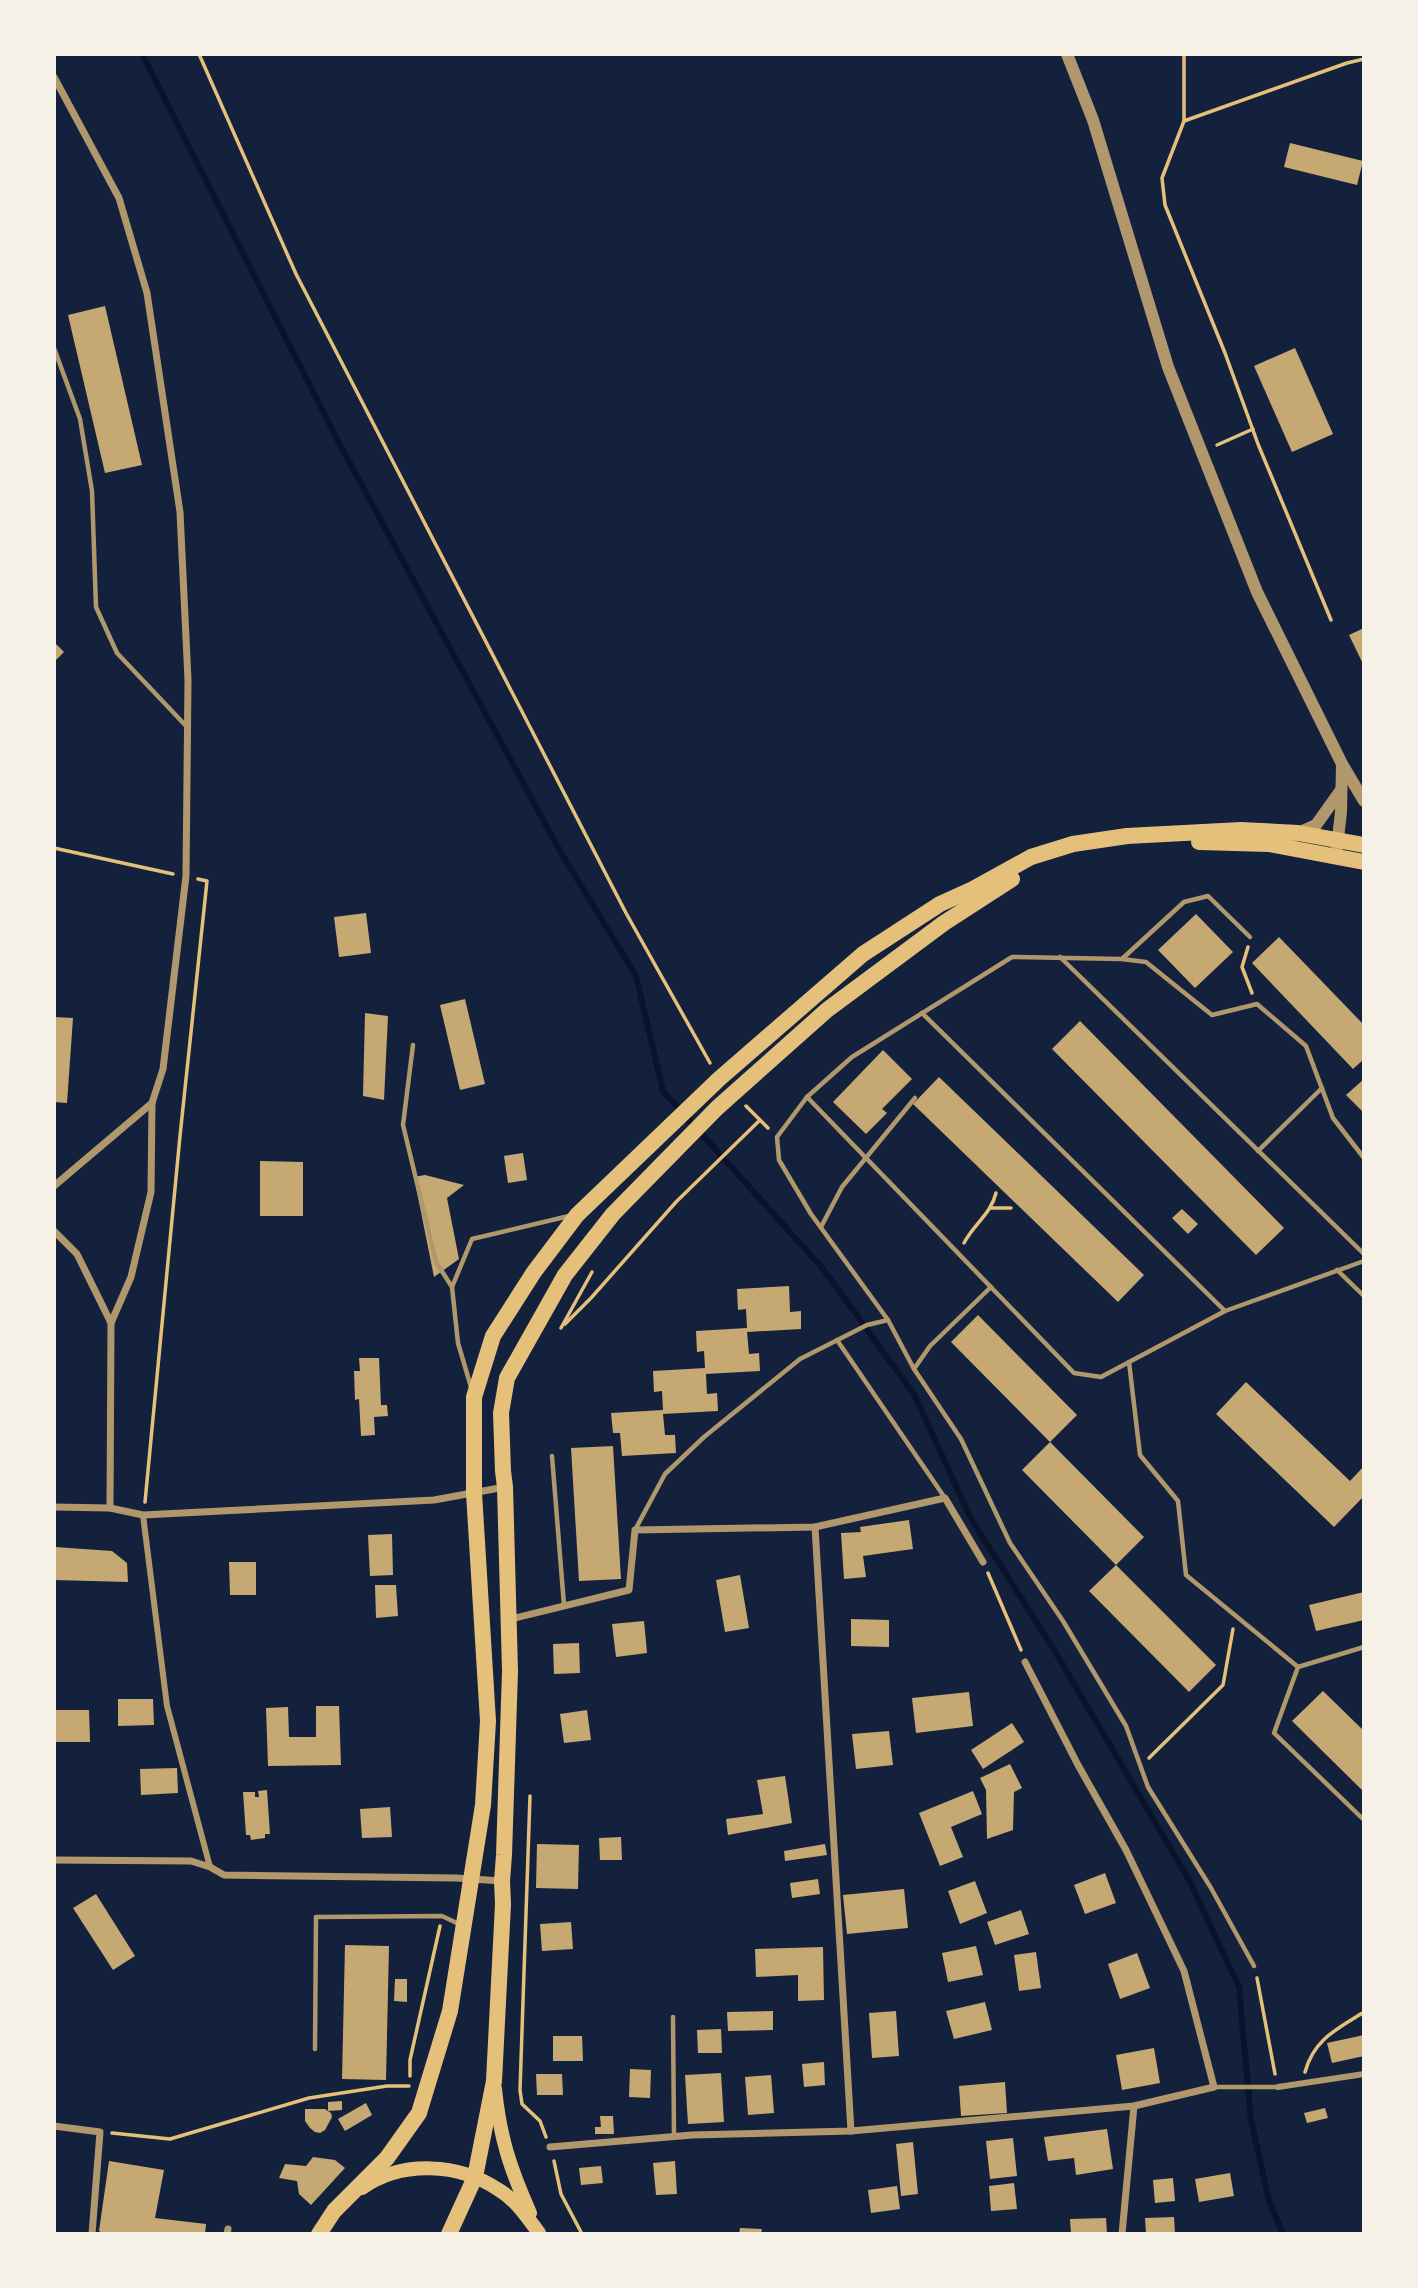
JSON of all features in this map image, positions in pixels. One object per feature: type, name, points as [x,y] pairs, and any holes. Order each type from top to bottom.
[{"type":"highway","points":[[319,2234],[334,2211],[387,2158],[419,2113],[450,2011],[483,1805],[488,1721],[474,1493],[474,1397],[493,1336],[534,1272],[577,1215],[669,1126],[863,954],[940,904],[974,889],[1031,857],[1073,844],[1127,836],[1241,830],[1298,833],[1364,845]]},
{"type":"highway","points":[[449,2234],[475,2177],[494,2081],[505,1855],[510,1671],[501,1413],[507,1378],[565,1275],[613,1214],[686,1139],[827,1010],[944,923],[1040,860],[1108,847],[1201,842],[1269,844],[1364,862]]},
{"type":"main road","points":[[494,2081],[499,2126],[511,2171],[539,2233]]},
{"type":"main road","points":[[347,2198],[370,2182],[395,2172],[422,2168],[449,2169],[475,2177],[501,2190],[522,2210],[539,2233]]},
{"type":"street","points":[[1067,54],[1093,120],[1168,367],[1257,592],[1342,764],[1364,801]]},
{"type":"street","points":[[54,77],[119,198],[147,293],[180,512],[188,680],[186,876],[163,1069],[152,1102],[151,1192],[131,1277],[111,1322],[110,1508]]},
{"type":"street","points":[[1336,856],[1342,764]]},
{"type":"street","points":[[1298,833],[1316,825],[1341,790]]},
{"type":"street","points":[[54,1186],[152,1102]]},
{"type":"street","points":[[54,1231],[77,1254],[111,1322]]},
{"type":"street","points":[[54,1507],[110,1508],[144,1514],[434,1500],[505,1487]]},
{"type":"street","points":[[507,1620],[629,1590],[635,1530],[815,1527],[945,1498],[983,1562]]},
{"type":"street","points":[[144,1514],[167,1706],[210,1867]]},
{"type":"street","points":[[815,1527],[852,2130]]},
{"type":"street","points":[[550,2147],[674,2136],[852,2130],[1134,2106],[1214,2087],[1184,1972],[1126,1850],[1078,1765],[1026,1662]]},
{"type":"street","points":[[54,1860],[191,1861],[224,1875],[472,1878],[502,1881]]},
{"type":"street","points":[[1278,2087],[1364,2074]]},
{"type":"street","points":[[1122,2234],[1134,2106]]},
{"type":"street","points":[[54,2126],[100,2132],[92,2234]]},
{"type":"lane","points":[[54,348],[80,419],[90,479],[96,607],[117,653],[187,728]]},
{"type":"lane","points":[[1122,959],[1184,902],[1208,896],[1250,937]]},
{"type":"lane","points":[[1254,1966],[1211,1888],[1148,1787],[1126,1726],[1063,1621],[1010,1543],[961,1439],[914,1369],[888,1320],[821,1228],[779,1160],[777,1137],[807,1097],[852,1057],[1012,957],[1122,959],[1146,962],[1212,1016],[1257,1004],[1306,1046],[1333,1118],[1364,1158]]},
{"type":"lane","points":[[1059,957],[1364,1254]]},
{"type":"lane","points":[[922,1013],[1225,1311]]},
{"type":"lane","points":[[413,1045],[403,1125],[436,1262],[452,1287],[458,1343],[474,1397]]},
{"type":"lane","points":[[1258,1151],[1322,1088]]},
{"type":"lane","points":[[807,1097],[1074,1373],[1101,1377],[1225,1311],[1364,1261]]},
{"type":"lane","points":[[821,1228],[842,1187],[915,1098]]},
{"type":"lane","points":[[452,1287],[472,1239],[577,1215]]},
{"type":"lane","points":[[1337,1270],[1364,1296]]},
{"type":"lane","points":[[914,1369],[930,1346],[991,1287]]},
{"type":"lane","points":[[635,1530],[665,1474],[705,1437],[800,1359],[864,1326],[888,1320]]},
{"type":"lane","points":[[837,1340],[945,1498]]},
{"type":"lane","points":[[1129,1362],[1140,1455],[1178,1500],[1186,1575],[1298,1667]]},
{"type":"lane","points":[[552,1456],[565,1605]]},
{"type":"lane","points":[[1298,1667],[1364,1647]]},
{"type":"lane","points":[[1298,1667],[1274,1733],[1364,1820]]},
{"type":"lane","points":[[315,2049],[316,1917],[442,1916],[463,1926]]},
{"type":"lane","points":[[673,2017],[674,2136]]},
{"type":"lane","points":[[1214,2087],[1278,2087]]},
{"type":"path","points":[[198,54],[296,274],[626,913],[719,1079]]},
{"type":"path","points":[[1184,54],[1184,121],[1162,178],[1165,205],[1225,353],[1252,429],[1331,620]]},
{"type":"path","points":[[1184,121],[1347,63],[1364,60]]},
{"type":"path","points":[[1202,452],[1252,429]]},
{"type":"path","points":[[54,848],[207,881],[144,1514]]},
{"type":"path","points":[[1250,937],[1242,967],[1257,1004]]},
{"type":"path","points":[[741,1101],[777,1137]]},
{"type":"path","points":[[594,1268],[561,1328],[676,1202],[760,1121]]},
{"type":"path","points":[[958,1253],[972,1229],[991,1208],[996,1193]]},
{"type":"path","points":[[991,1208],[1011,1209]]},
{"type":"path","points":[[983,1562],[1026,1662]]},
{"type":"path","points":[[1140,1767],[1223,1685],[1235,1616]]},
{"type":"path","points":[[530,1796],[520,2091],[522,2105],[540,2121],[550,2147],[561,2194],[582,2234]]},
{"type":"path","points":[[410,2060],[442,1916]]},
{"type":"path","points":[[1254,1966],[1278,2087]]},
{"type":"path","points":[[1308,2062],[1323,2038],[1364,2012]]},
{"type":"path","points":[[100,2132],[170,2140],[309,2098],[411,2085]]},
{"type":"building","points":[[1290,143],[1363,161],[1357,185],[1284,167]]},
{"type":"building","points":[[105,306],[142,465],[105,473],[68,315]]},
{"type":"building","points":[[1295,348],[1333,434],[1292,452],[1254,366]]},
{"type":"building","points":[[1364,628],[1364,666],[1349,635]]},
{"type":"building","points":[[54,642],[64,652],[54,662]]},
{"type":"building","points":[[366,913],[371,953],[339,957],[334,917]]},
{"type":"building","points":[[1196,914],[1233,952],[1195,988],[1158,950]]},
{"type":"building","points":[[1279,937],[1364,1025],[1364,1059],[1353,1069],[1252,963]]},
{"type":"building","points":[[465,999],[485,1084],[460,1090],[440,1005]]},
{"type":"building","points":[[365,1013],[388,1016],[384,1100],[363,1096]]},
{"type":"building","points":[[54,1017],[73,1018],[67,1103],[54,1102]]},
{"type":"building","points":[[1080,1021],[1284,1228],[1256,1255],[1052,1049]]},
{"type":"building","points":[[883,1050],[912,1079],[882,1109],[887,1113],[866,1134],[833,1102]]},
{"type":"building","points":[[939,1077],[1144,1275],[1118,1302],[913,1104]]},
{"type":"building","points":[[1364,1079],[1364,1113],[1346,1095]]},
{"type":"building","points":[[523,1153],[527,1180],[508,1183],[504,1156]]},
{"type":"building","points":[[260,1161],[303,1162],[303,1216],[260,1216]]},
{"type":"building","points":[[425,1175],[464,1185],[447,1198],[459,1259],[434,1277],[414,1177]]},
{"type":"building","points":[[1182,1209],[1198,1224],[1188,1234],[1172,1218]]},
{"type":"building","points":[[789,1286],[790,1312],[801,1311],[801,1329],[747,1332],[749,1354],[759,1353],[760,1371],[706,1374],[707,1394],[717,1393],[718,1411],[663,1414],[665,1435],[675,1435],[676,1453],[622,1456],[620,1433],[613,1433],[611,1413],[663,1410],[662,1391],[654,1392],[653,1371],[705,1368],[704,1351],[697,1352],[696,1331],[747,1328],[746,1309],[738,1310],[737,1289]]},
{"type":"building","points":[[978,1315],[1077,1415],[1050,1442],[951,1342]]},
{"type":"building","points":[[359,1358],[379,1358],[381,1405],[387,1405],[388,1416],[374,1417],[375,1435],[361,1436],[359,1399],[355,1400],[354,1371],[360,1371]]},
{"type":"building","points":[[1246,1382],[1350,1481],[1364,1466],[1364,1496],[1334,1527],[1216,1414]]},
{"type":"building","points":[[1050,1442],[1144,1537],[1116,1565],[1022,1470]]},
{"type":"building","points":[[613,1446],[621,1579],[579,1581],[571,1448]]},
{"type":"building","points":[[909,1520],[913,1549],[863,1556],[866,1577],[844,1579],[841,1533],[861,1532],[860,1527]]},
{"type":"building","points":[[392,1534],[393,1575],[370,1576],[368,1535]]},
{"type":"building","points":[[55,1547],[112,1551],[127,1563],[128,1582],[54,1580]]},
{"type":"building","points":[[229,1562],[256,1562],[256,1595],[230,1595]]},
{"type":"building","points":[[1116,1565],[1216,1665],[1189,1692],[1089,1591]]},
{"type":"building","points":[[740,1575],[749,1628],[725,1632],[716,1580]]},
{"type":"building","points":[[375,1585],[396,1585],[398,1616],[376,1618]]},
{"type":"building","points":[[1364,1592],[1364,1620],[1316,1631],[1309,1605]]},
{"type":"building","points":[[851,1619],[889,1620],[889,1647],[851,1646]]},
{"type":"building","points":[[644,1621],[647,1653],[616,1657],[612,1624]]},
{"type":"building","points":[[579,1643],[580,1673],[554,1674],[553,1644]]},
{"type":"building","points":[[1323,1691],[1364,1731],[1364,1792],[1292,1721]]},
{"type":"building","points":[[969,1692],[973,1726],[916,1733],[912,1698]]},
{"type":"building","points":[[118,1699],[153,1699],[154,1725],[118,1726]]},
{"type":"building","points":[[316,1706],[339,1706],[341,1765],[268,1766],[266,1708],[288,1707],[289,1737],[316,1737]]},
{"type":"building","points":[[54,1710],[89,1710],[90,1742],[54,1742]]},
{"type":"building","points":[[587,1710],[591,1740],[564,1743],[560,1714]]},
{"type":"building","points":[[1012,1723],[1024,1742],[983,1769],[971,1750]]},
{"type":"building","points":[[889,1731],[893,1765],[856,1769],[852,1734]]},
{"type":"building","points":[[1010,1764],[1022,1788],[1014,1792],[1013,1830],[987,1839],[986,1790],[980,1778]]},
{"type":"building","points":[[177,1768],[178,1793],[141,1795],[140,1769]]},
{"type":"building","points":[[785,1776],[792,1823],[728,1835],[726,1819],[763,1814],[757,1780]]},
{"type":"building","points":[[267,1790],[270,1834],[265,1834],[265,1838],[251,1840],[250,1835],[246,1835],[243,1792],[255,1792],[255,1797],[259,1797],[258,1791]]},
{"type":"building","points":[[973,1791],[982,1814],[951,1827],[963,1857],[940,1866],[919,1813]]},
{"type":"building","points":[[390,1807],[392,1837],[362,1838],[360,1809]]},
{"type":"building","points":[[621,1837],[622,1860],[600,1860],[599,1838]]},
{"type":"building","points":[[537,1844],[579,1845],[578,1889],[536,1888]]},
{"type":"building","points":[[825,1844],[827,1855],[785,1861],[784,1851]]},
{"type":"building","points":[[1105,1873],[1116,1903],[1085,1914],[1074,1885]]},
{"type":"building","points":[[818,1879],[820,1894],[792,1898],[790,1883]]},
{"type":"building","points":[[975,1881],[987,1913],[960,1924],[948,1891]]},
{"type":"building","points":[[904,1889],[908,1928],[847,1934],[843,1895]]},
{"type":"building","points":[[96,1894],[135,1956],[113,1970],[73,1908]]},
{"type":"building","points":[[1021,1910],[1029,1934],[995,1945],[987,1922]]},
{"type":"building","points":[[571,1922],[573,1949],[542,1951],[540,1924]]},
{"type":"building","points":[[345,1945],[389,1946],[386,2080],[342,2079]]},
{"type":"building","points":[[976,1946],[983,1975],[948,1982],[942,1953]]},
{"type":"building","points":[[823,1947],[824,2000],[798,2001],[798,1975],[756,1977],[755,1949]]},
{"type":"building","points":[[1036,1952],[1041,1988],[1019,1991],[1014,1955]]},
{"type":"building","points":[[1137,1953],[1150,1988],[1120,1999],[1108,1964]]},
{"type":"building","points":[[395,1979],[407,1979],[407,2002],[394,2001]]},
{"type":"building","points":[[985,2002],[992,2030],[954,2039],[946,2011]]},
{"type":"building","points":[[773,2011],[773,2030],[728,2031],[727,2012]]},
{"type":"building","points":[[896,2011],[899,2056],[872,2058],[869,2013]]},
{"type":"building","points":[[721,2029],[722,2053],[698,2053],[697,2030]]},
{"type":"building","points":[[1364,2035],[1364,2056],[1332,2063],[1327,2043]]},
{"type":"building","points":[[553,2036],[582,2036],[583,2061],[553,2061]]},
{"type":"building","points":[[1154,2048],[1160,2083],[1122,2090],[1116,2055]]},
{"type":"building","points":[[824,2062],[825,2085],[804,2087],[802,2064]]},
{"type":"building","points":[[630,2069],[651,2070],[650,2098],[629,2097]]},
{"type":"building","points":[[721,2073],[724,2122],[688,2124],[685,2075]]},
{"type":"building","points":[[536,2074],[562,2074],[563,2095],[537,2095]]},
{"type":"building","points":[[771,2075],[774,2113],[748,2115],[745,2077]]},
{"type":"building","points":[[1005,2082],[1007,2113],[961,2116],[959,2086]]},
{"type":"building","points":[[342,2101],[342,2110],[328,2111],[328,2102]]},
{"type":"building","points":[[366,2103],[372,2115],[345,2131],[338,2119]]},
{"type":"building","points":[[1325,2108],[1328,2118],[1307,2123],[1304,2113]]},
{"type":"building","points":[[305,2109],[325,2109],[331,2113],[332,2117],[325,2130],[320,2133],[310,2128],[305,2121]]},
{"type":"building","points":[[600,2116],[613,2116],[614,2134],[595,2134],[595,2127],[601,2127]]},
{"type":"building","points":[[1107,2129],[1113,2169],[1076,2175],[1074,2158],[1048,2161],[1044,2137]]},
{"type":"building","points":[[1013,2138],[1017,2176],[990,2179],[986,2141]]},
{"type":"building","points":[[913,2142],[918,2194],[901,2196],[896,2144]]},
{"type":"building","points":[[313,2157],[335,2160],[345,2168],[311,2205],[299,2194],[297,2181],[279,2178],[285,2164],[306,2166]]},
{"type":"building","points":[[109,2161],[164,2170],[155,2218],[206,2224],[205,2234],[104,2234],[99,2231]]},
{"type":"building","points":[[675,2161],[677,2194],[656,2195],[653,2163]]},
{"type":"building","points":[[601,2166],[603,2183],[581,2185],[579,2168]]},
{"type":"building","points":[[1230,2173],[1234,2196],[1199,2202],[1195,2179]]},
{"type":"building","points":[[1173,2178],[1175,2201],[1155,2203],[1153,2180]]},
{"type":"building","points":[[1014,2183],[1017,2209],[991,2211],[989,2186]]},
{"type":"building","points":[[897,2186],[900,2209],[871,2213],[868,2190]]},
{"type":"building","points":[[1174,2217],[1175,2234],[1146,2234],[1145,2218]]},
{"type":"building","points":[[1106,2218],[1107,2234],[1071,2234],[1070,2219]]},
{"type":"building","points":[[740,2228],[762,2229],[761,2234],[739,2234]]},
{"type":"waterway","points":[[142,54],[339,443],[560,851],[636,976],[663,1091],[824,1270],[915,1396],[971,1519],[1053,1648],[1189,1880],[1239,1987],[1251,2120],[1269,2201],[1283,2234]]}]
